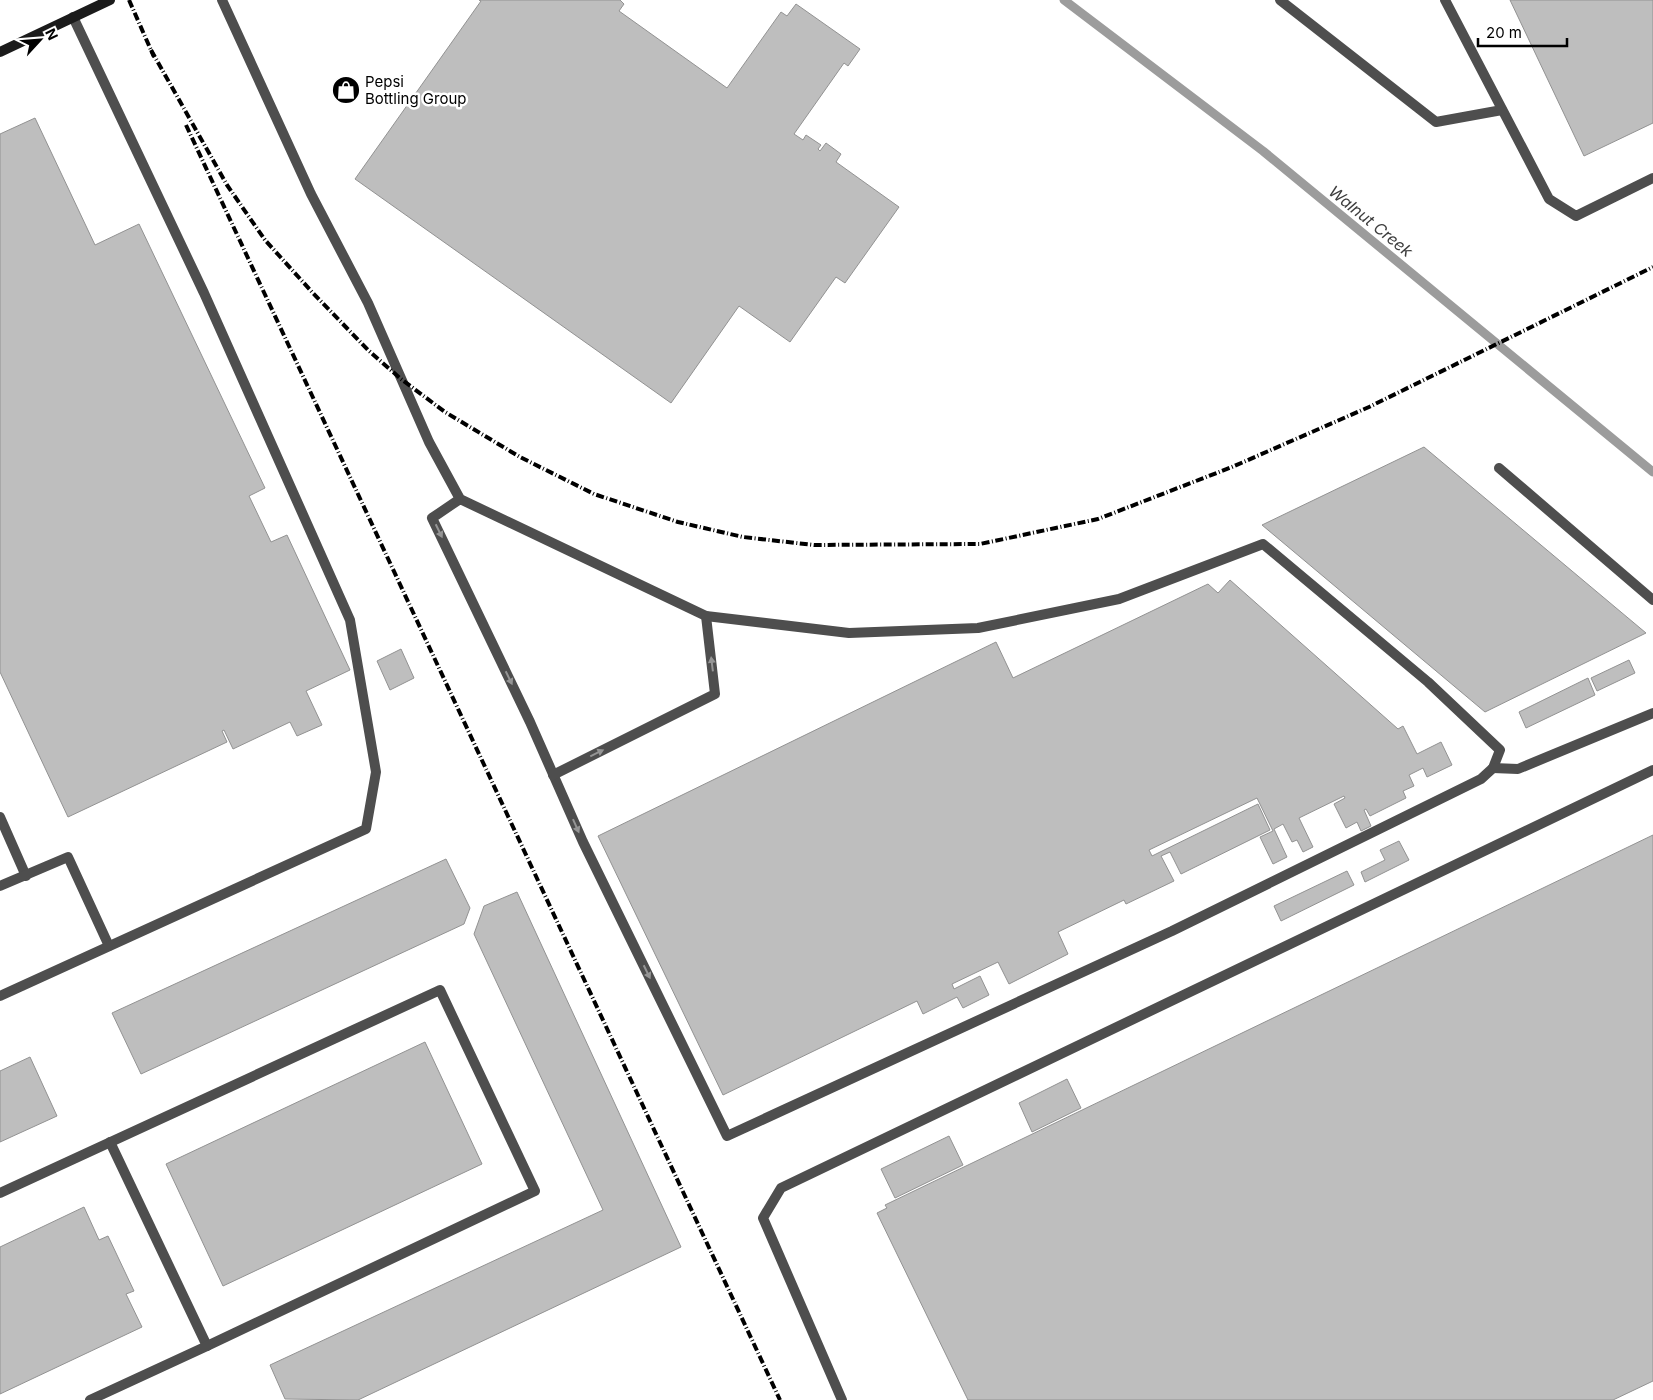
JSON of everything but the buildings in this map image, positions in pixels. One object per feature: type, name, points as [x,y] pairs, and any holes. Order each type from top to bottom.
[{"type":"street","points":[[0,52],[110,0]]},
{"type":"lane","points":[[222,0],[311,194],[368,303],[429,442],[460,499],[706,616],[849,633],[978,628],[1119,598],[1263,544],[1428,682],[1500,750],[1493,768],[1481,779],[1172,931],[727,1136],[583,842],[553,774],[432,518],[460,499]]},
{"type":"lane","points":[[1280,0],[1436,122],[1502,110]]},
{"type":"lane","points":[[1445,0],[1548,199],[1576,216],[1653,178]]},
{"type":"lane","points":[[0,996],[366,828],[376,772],[350,620],[204,292],[73,17]]},
{"type":"lane","points":[[1499,468],[1653,600]]},
{"type":"lane","points":[[553,774],[715,694],[706,616]]},
{"type":"lane","points":[[1493,768],[1518,769],[1653,712]]},
{"type":"lane","points":[[842,1400],[763,1218],[781,1188],[1653,770]]},
{"type":"lane","points":[[0,817],[26,876]]},
{"type":"lane","points":[[0,886],[68,857],[109,946]]},
{"type":"lane","points":[[0,1193],[440,990],[535,1190],[90,1400]]},
{"type":"lane","points":[[110,1142],[207,1346]]},
{"type":"waterway","name":"Walnut Creek","points":[[1064,0],[1263,151],[1653,472]]},
{"type":"railway","points":[[129,0],[154,57]]},
{"type":"railway","points":[[151,50],[227,185],[265,240],[368,350],[401,379],[445,412],[520,457],[594,494],[678,522],[743,537],[814,545],[980,544],[1098,519],[1232,467],[1369,407],[1653,267]]},
{"type":"railway","points":[[186,125],[780,1400]]},
{"type":"place","name":"Pepsi Bottling Group","points":[[346,90]]}]
